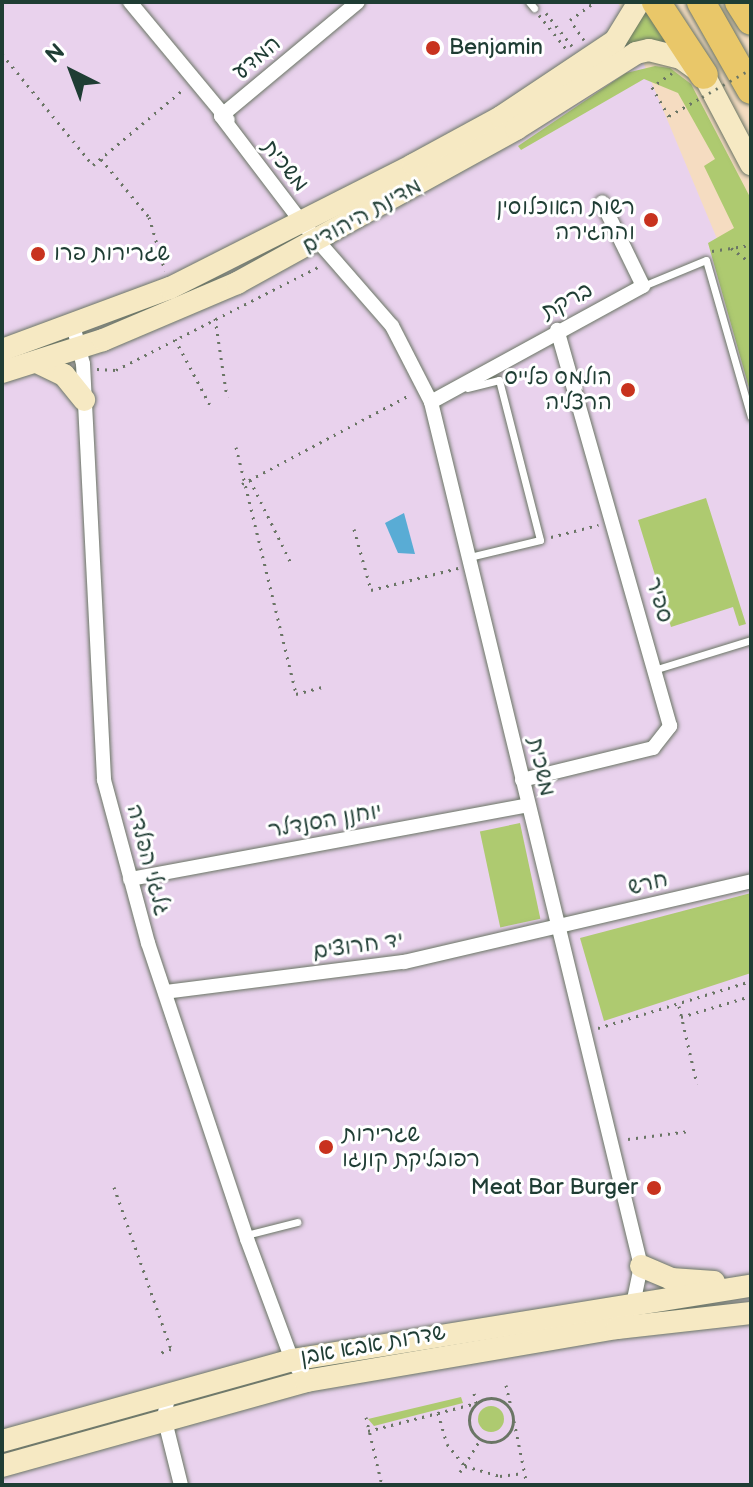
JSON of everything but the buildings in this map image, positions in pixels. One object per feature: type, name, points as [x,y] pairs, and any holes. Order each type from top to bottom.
[{"type":"highway","points":[[656,2],[691,72]]},
{"type":"highway","points":[[701,2],[751,90]]},
{"type":"highway","points":[[739,2],[751,21]]},
{"type":"street","name":"משכית","points":[[130,2],[392,326],[431,402],[462,563],[522,780],[556,930],[641,1266],[637,1301]]},
{"type":"street","name":"מדינת היהודים","points":[[2,372],[37,362],[85,355],[180,311],[311,228],[501,117],[586,61],[624,32],[639,2]]},
{"type":"street","name":"המדע","points":[[221,116],[353,4]]},
{"type":"street","name":"מדינת היהודים","points":[[3,346],[73,325],[170,288],[311,228],[516,129],[628,56],[662,52],[687,61],[691,72]]},
{"type":"street","points":[[691,72],[751,164]]},
{"type":"street","points":[[602,202],[643,286]]},
{"type":"street","name":"ברקת","points":[[431,402],[557,330],[643,286]]},
{"type":"street","name":"גלגלי הפלדה","points":[[73,325],[85,355],[84,400],[104,780],[165,992],[246,1235],[292,1360],[306,1381]]},
{"type":"street","name":"ספיר","points":[[522,780],[661,744],[670,717],[557,330]]},
{"type":"street","points":[[37,362],[64,375],[84,400]]},
{"type":"street","name":"יוחנן הסנדלר","points":[[130,879],[528,805]]},
{"type":"street","name":"חרש","points":[[556,930],[751,881]]},
{"type":"street","name":"יד חרוצים","points":[[165,992],[359,970],[556,930]]},
{"type":"street","points":[[641,1266],[671,1279],[751,1286]]},
{"type":"street","name":"שדרות אבא אבן","points":[[2,1441],[292,1360],[637,1301],[751,1286]]},
{"type":"street","points":[[617,1328],[637,1301]]},
{"type":"street","name":"שדרות אבא אבן","points":[[2,1466],[164,1417],[306,1381],[617,1328],[751,1313]]},
{"type":"street","points":[[169,1392],[164,1417],[181,1485]]},
{"type":"lane","points":[[643,286],[706,260],[751,417]]},
{"type":"lane","points":[[445,394],[499,380],[540,540],[462,563]]},
{"type":"lane","points":[[657,669],[751,640]]},
{"type":"lane","points":[[246,1235],[297,1222]]},
{"type":"path","points":[[586,61],[570,20],[595,2]]},
{"type":"path","points":[[532,5],[586,61]]},
{"type":"path","points":[[546,13],[586,61]]},
{"type":"path","points":[[2,54],[93,165],[193,81]]},
{"type":"path","points":[[691,72],[652,87],[669,116],[751,69]]},
{"type":"path","points":[[101,159],[149,217],[170,288]]},
{"type":"path","points":[[716,249],[751,245]]},
{"type":"path","points":[[731,248],[751,263]]},
{"type":"path","points":[[85,355],[94,369],[116,370],[321,266]]},
{"type":"path","points":[[215,318],[227,397]]},
{"type":"path","points":[[175,339],[210,405]]},
{"type":"path","points":[[242,484],[411,394]]},
{"type":"path","points":[[235,448],[296,694],[326,686]]},
{"type":"path","points":[[250,480],[291,563]]},
{"type":"path","points":[[540,540],[588,527]]},
{"type":"path","points":[[354,529],[371,590],[462,563]]},
{"type":"path","points":[[583,1033],[751,981]]},
{"type":"path","points":[[681,1017],[751,996]]},
{"type":"path","points":[[679,1004],[697,1084]]},
{"type":"path","points":[[628,1139],[689,1131]]},
{"type":"path","points":[[114,1187],[171,1349],[160,1353]]},
{"type":"path","points":[[506,1385],[526,1480]]},
{"type":"path","points":[[474,1393],[476,1403],[469,1426],[481,1439],[494,1442],[507,1435],[513,1415]]},
{"type":"path","points":[[368,1431],[476,1403],[501,1400],[513,1415]]},
{"type":"path","points":[[438,1413],[447,1444],[465,1466],[500,1476],[524,1473]]},
{"type":"path","points":[[366,1417],[382,1485]]},
{"type":"path","points":[[460,1472],[481,1439]]},
{"type":"shaded area","points":[[2,2],[618,2],[751,320],[751,1485],[2,1485]]},
{"type":"green space","points":[[644,9],[684,54],[627,50],[622,44]]},
{"type":"green space","points":[[655,66],[670,68],[691,84],[751,199],[751,395],[708,243],[734,228],[704,166],[715,159],[678,93],[644,79],[521,150],[518,146],[626,73]]},
{"type":"green space","points":[[706,498],[746,624],[739,626],[733,607],[671,627],[638,520]]},
{"type":"green space","points":[[520,823],[540,919],[500,927],[480,832]]},
{"type":"green space","points":[[751,893],[751,973],[604,1021],[580,938]]},
{"type":"green space","points":[[461,1397],[463,1403],[374,1426],[368,1419]]},
{"type":"green space","points":[[491,1406],[500,1410],[504,1419],[500,1428],[491,1432],[482,1428],[478,1419],[482,1410]]},
{"type":"water","points":[[404,513],[415,554],[398,553],[385,523]]},
{"type":"place","name":"Benjamin","points":[[433,48]]},
{"type":"place","name":"רשות האוכלוסין וההגירה","points":[[651,220]]},
{"type":"place","name":"שגרירות פרו","points":[[38,254]]},
{"type":"place","name":"הולמס פלייס הרצליה","points":[[628,390]]},
{"type":"place","name":"שגרירות רפובליקת קונגו","points":[[326,1147]]},
{"type":"place","name":"Meat Bar Burger","points":[[654,1188]]}]
